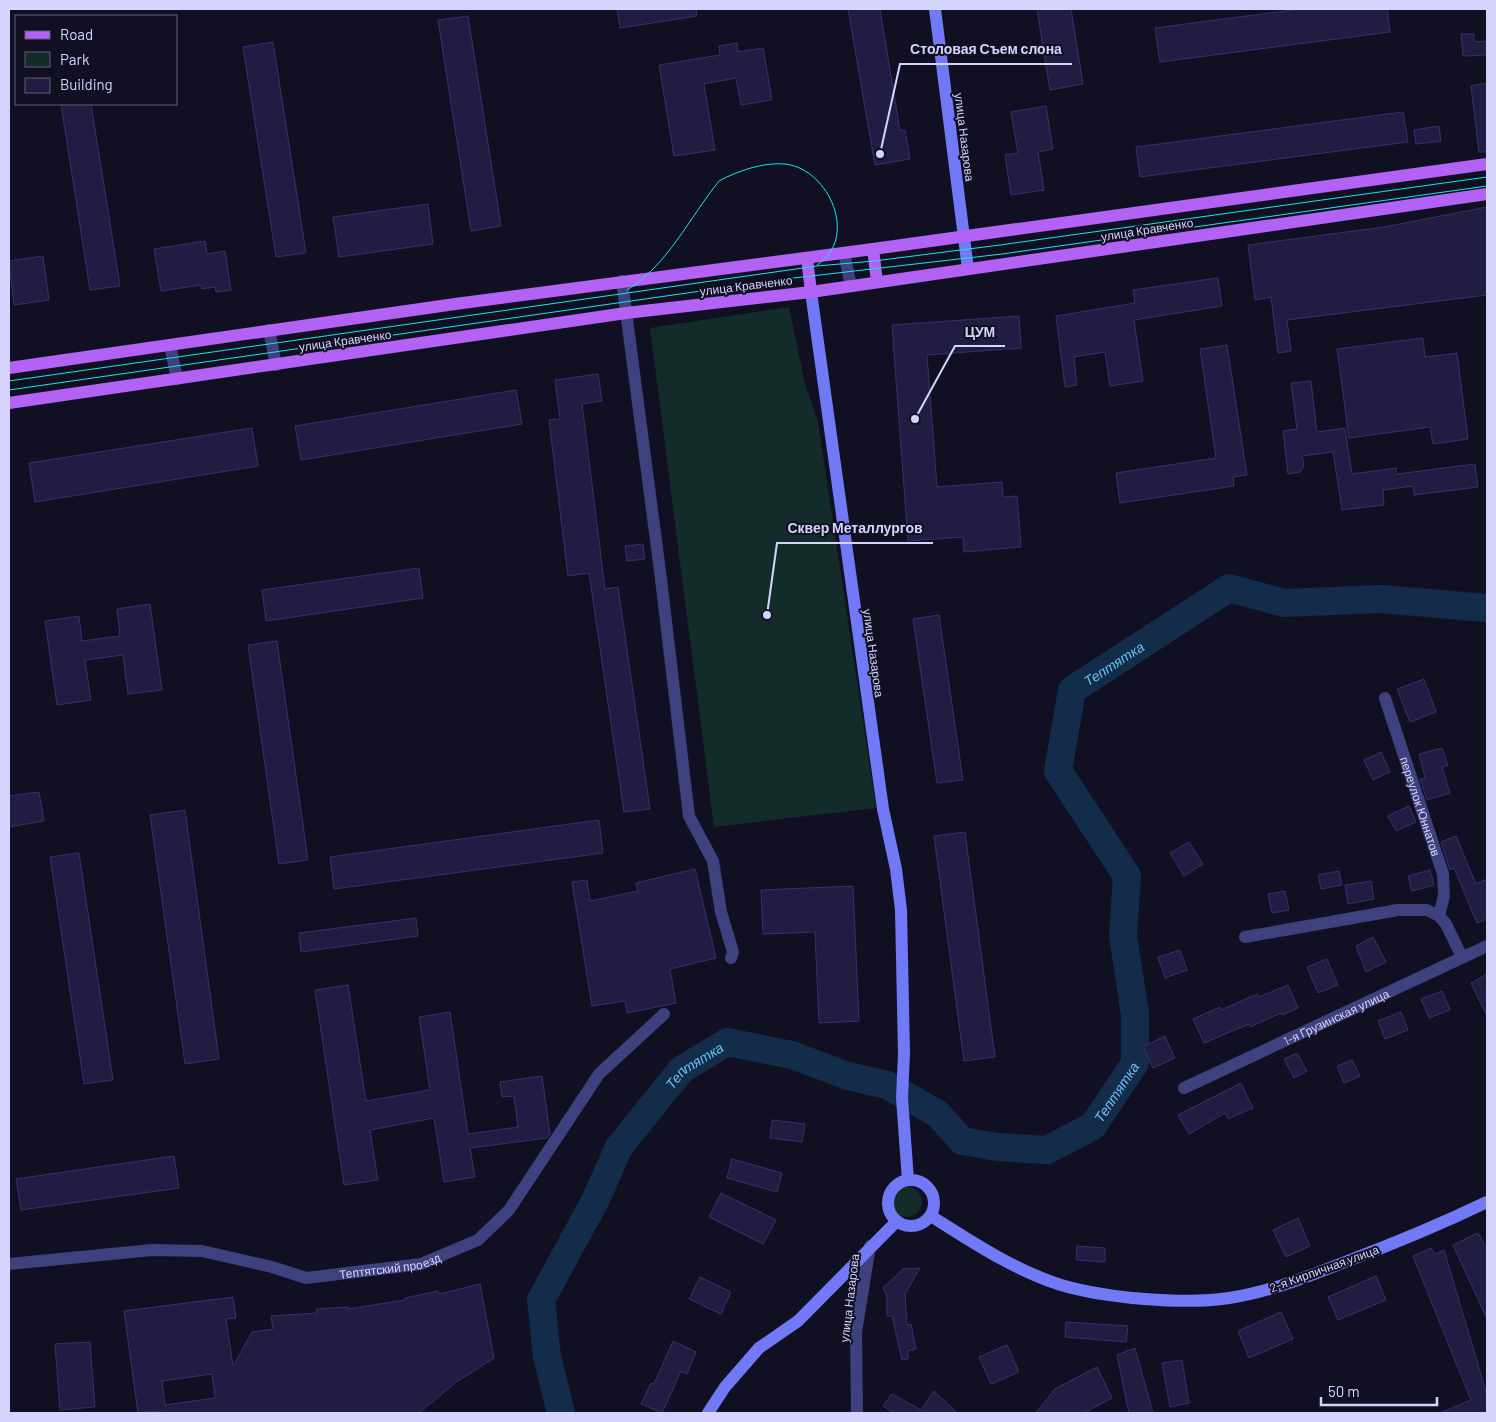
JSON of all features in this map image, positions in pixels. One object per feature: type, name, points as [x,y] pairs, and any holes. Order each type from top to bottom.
[{"type":"main road","name":"улица Назарова","points":[[935,9],[968,269]]},
{"type":"main road","name":"улица Кравченко","points":[[9,368],[269,330],[963,237],[1487,164]]},
{"type":"main road","name":"улица Кравченко","points":[[9,403],[626,313],[811,292],[1487,194]]},
{"type":"main road","points":[[873,249],[877,282]]},
{"type":"main road","name":"улица Назарова","points":[[807,258],[882,799],[896,869],[901,910],[904,1053],[902,1098],[908,1180]]},
{"type":"main road","points":[[908,1180],[921,1182],[929,1189],[933,1196],[934,1207],[931,1216],[917,1226],[909,1226],[897,1221],[891,1215],[888,1205],[890,1192],[899,1183],[908,1180]]},
{"type":"main road","name":"2-я Кирпичная улица","points":[[931,1216],[1006,1262],[1061,1285],[1116,1295],[1192,1301],[1229,1298],[1290,1283],[1434,1226],[1487,1202]]},
{"type":"main road","points":[[708,1413],[726,1387],[759,1348],[798,1321],[870,1246],[897,1221]]},
{"type":"street","points":[[844,253],[851,286]]},
{"type":"street","points":[[622,282],[660,571],[689,816],[713,861],[721,912],[733,952],[731,958]]},
{"type":"street","points":[[269,330],[276,365]]},
{"type":"street","points":[[170,345],[177,379]]},
{"type":"street","name":"переулок Юннатов","points":[[1385,698],[1443,874],[1444,896],[1439,916]]},
{"type":"street","points":[[1245,937],[1398,910],[1427,910],[1439,916],[1446,924],[1462,957]]},
{"type":"street","name":"1-я Грузинская улица","points":[[1184,1088],[1487,946]]},
{"type":"street","name":"Тептятский проезд","points":[[9,1264],[152,1250],[202,1251],[272,1267],[306,1278],[421,1264],[478,1240],[509,1210],[599,1074],[664,1014]]},
{"type":"street","name":"улица Назарова","points":[[857,1413],[856,1332],[870,1246]]},
{"type":"green space","points":[[789,307],[805,384],[818,422],[876,808],[714,827],[650,328]]},
{"type":"green space","points":[[907,1187],[918,1191],[922,1202],[918,1213],[907,1217],[896,1213],[892,1202],[896,1191]]},
{"type":"building","points":[[617,9],[696,9],[697,16],[620,28]]},
{"type":"building","points":[[848,9],[880,9],[900,131],[905,130],[910,159],[875,165]]},
{"type":"building","points":[[1037,9],[1071,9],[1083,84],[1050,90]]},
{"type":"building","points":[[1300,9],[1387,9],[1390,32],[1160,62],[1155,28]]},
{"type":"building","points":[[468,16],[501,226],[471,231],[438,20]]},
{"type":"building","points":[[1461,34],[1474,34],[1474,42],[1487,41],[1487,55],[1463,56]]},
{"type":"building","points":[[273,42],[306,253],[276,257],[243,47]]},
{"type":"building","points":[[737,43],[738,52],[763,48],[772,100],[741,105],[736,78],[704,84],[715,150],[674,156],[659,65],[720,55],[719,46]]},
{"type":"building","points":[[1487,83],[1487,152],[1479,152],[1471,86]]},
{"type":"building","points":[[61,105],[91,105],[120,286],[90,290]]},
{"type":"building","points":[[1046,106],[1053,149],[1038,152],[1044,190],[1011,195],[1005,155],[1018,153],[1011,112]]},
{"type":"building","points":[[1403,112],[1408,142],[1140,177],[1136,147]]},
{"type":"building","points":[[1439,126],[1441,141],[1416,144],[1414,130]]},
{"type":"building","points":[[428,204],[433,244],[339,257],[333,217]]},
{"type":"building","points":[[1487,207],[1487,295],[1287,320],[1291,351],[1278,353],[1271,297],[1255,300],[1248,245],[1384,227]]},
{"type":"building","points":[[205,241],[207,254],[225,251],[231,290],[216,292],[215,287],[202,289],[201,285],[161,291],[154,249]]},
{"type":"building","points":[[43,256],[49,300],[14,305],[9,261]]},
{"type":"building","points":[[1218,278],[1222,306],[1134,320],[1143,381],[1110,386],[1105,352],[1074,357],[1077,385],[1065,387],[1056,316],[1135,303],[1133,290]]},
{"type":"building","points":[[1019,316],[1021,348],[927,355],[937,487],[1002,482],[1003,497],[1017,496],[1021,547],[964,552],[963,537],[908,541],[892,325]]},
{"type":"building","points":[[1423,338],[1425,357],[1457,353],[1468,439],[1433,444],[1430,427],[1349,438],[1337,349]]},
{"type":"building","points":[[1227,345],[1247,475],[1233,477],[1234,486],[1120,503],[1116,473],[1216,458],[1200,349]]},
{"type":"building","points":[[598,374],[602,401],[582,404],[605,589],[618,587],[650,809],[624,812],[589,573],[568,576],[549,420],[560,419],[555,380]]},
{"type":"building","points":[[1311,381],[1317,432],[1345,428],[1352,474],[1396,468],[1397,474],[1475,464],[1478,487],[1414,495],[1413,486],[1383,490],[1384,505],[1342,510],[1333,452],[1302,456],[1304,466],[1300,472],[1288,474],[1283,431],[1297,429],[1291,383]]},
{"type":"building","points":[[516,390],[522,424],[301,460],[295,426]]},
{"type":"building","points":[[252,428],[258,466],[35,502],[29,463]]},
{"type":"building","points":[[643,544],[645,559],[627,561],[625,546]]},
{"type":"building","points":[[419,568],[423,598],[266,621],[262,590]]},
{"type":"building","points":[[150,604],[162,690],[128,694],[123,655],[85,660],[91,700],[57,705],[45,621],[79,616],[82,641],[120,636],[117,609]]},
{"type":"building","points":[[939,615],[963,780],[937,783],[913,619]]},
{"type":"building","points":[[277,641],[308,860],[279,864],[248,645]]},
{"type":"building","points":[[1424,679],[1436,712],[1410,722],[1397,689]]},
{"type":"building","points":[[1442,748],[1448,765],[1442,767],[1450,793],[1427,800],[1420,779],[1425,778],[1419,754]]},
{"type":"building","points":[[1381,752],[1390,772],[1373,780],[1364,760]]},
{"type":"building","points":[[39,792],[44,821],[9,827],[9,796]]},
{"type":"building","points":[[1409,806],[1416,822],[1396,831],[1388,816]]},
{"type":"building","points":[[185,810],[219,1059],[185,1064],[150,815]]},
{"type":"building","points":[[599,820],[603,853],[334,889],[330,857]]},
{"type":"building","points":[[965,832],[995,1057],[964,1061],[934,836]]},
{"type":"building","points":[[1456,836],[1476,884],[1487,879],[1487,919],[1477,923],[1454,868],[1450,870],[1441,842]]},
{"type":"building","points":[[1189,842],[1203,864],[1184,876],[1170,853]]},
{"type":"building","points":[[79,853],[113,1080],[84,1084],[50,857]]},
{"type":"building","points":[[695,869],[716,958],[670,969],[676,1003],[627,1013],[625,1001],[592,1006],[572,882],[587,880],[590,901],[638,891],[636,883]]},
{"type":"building","points":[[1430,870],[1434,885],[1412,891],[1408,876]]},
{"type":"building","points":[[1339,871],[1342,885],[1321,889],[1318,875]]},
{"type":"building","points":[[1371,881],[1374,899],[1348,904],[1345,885]]},
{"type":"building","points":[[853,886],[859,1021],[819,1023],[815,932],[763,934],[761,890]]},
{"type":"building","points":[[1285,891],[1289,910],[1272,913],[1268,894]]},
{"type":"building","points":[[416,918],[418,936],[301,952],[299,933]]},
{"type":"building","points":[[1373,937],[1386,962],[1366,972],[1356,946]]},
{"type":"building","points":[[1180,950],[1187,970],[1165,978],[1158,957]]},
{"type":"building","points":[[1327,959],[1338,985],[1318,993],[1307,967]]},
{"type":"building","points":[[1487,974],[1487,1016],[1471,983]]},
{"type":"building","points":[[348,985],[366,1101],[430,1090],[419,1017],[450,1012],[468,1134],[518,1127],[514,1096],[502,1097],[500,1082],[542,1076],[550,1134],[547,1138],[470,1148],[475,1177],[444,1182],[434,1118],[370,1130],[378,1180],[344,1185],[315,990]]},
{"type":"building","points":[[1288,985],[1298,1008],[1282,1015],[1281,1013],[1250,1027],[1249,1024],[1204,1043],[1193,1019],[1220,1007],[1221,1010],[1257,994],[1259,997]]},
{"type":"building","points":[[1442,991],[1450,1010],[1429,1018],[1421,999]]},
{"type":"building","points":[[1401,1012],[1408,1030],[1385,1039],[1378,1021]]},
{"type":"building","points":[[1165,1036],[1175,1058],[1153,1068],[1143,1047]]},
{"type":"building","points":[[1297,1053],[1307,1071],[1294,1078],[1284,1059]]},
{"type":"building","points":[[1352,1060],[1360,1076],[1344,1083],[1337,1066]]},
{"type":"building","points":[[1241,1083],[1253,1108],[1228,1119],[1225,1113],[1189,1134],[1178,1115]]},
{"type":"building","points":[[772,1120],[805,1124],[802,1142],[770,1138]]},
{"type":"building","points":[[174,1156],[179,1188],[21,1210],[16,1179]]},
{"type":"building","points":[[732,1159],[782,1173],[777,1192],[727,1178]]},
{"type":"building","points":[[721,1193],[776,1220],[763,1244],[709,1217]]},
{"type":"building","points":[[1298,1218],[1310,1246],[1286,1257],[1273,1230]]},
{"type":"building","points":[[1478,1233],[1487,1249],[1487,1319],[1453,1245]]},
{"type":"building","points":[[1077,1246],[1105,1248],[1105,1262],[1076,1260]]},
{"type":"building","points":[[1431,1248],[1435,1254],[1444,1250],[1487,1395],[1487,1413],[1440,1413],[1471,1400],[1413,1256]]},
{"type":"building","points":[[920,1268],[905,1294],[907,1325],[911,1324],[916,1349],[908,1351],[908,1359],[902,1360],[892,1316],[887,1316],[887,1296],[883,1288],[903,1269]]},
{"type":"building","points":[[1376,1276],[1386,1300],[1338,1320],[1328,1297]]},
{"type":"building","points":[[700,1277],[731,1292],[721,1314],[689,1299]]},
{"type":"building","points":[[480,1284],[494,1358],[455,1383],[419,1413],[160,1413],[160,1411],[138,1413],[124,1311],[233,1297],[236,1318],[226,1319],[233,1366],[252,1332],[273,1329],[271,1316],[317,1313],[316,1309],[348,1307],[348,1309],[405,1300],[405,1298],[438,1291],[439,1294]],"holes":[[[212,1374],[215,1398],[165,1405],[162,1381]]]},
{"type":"building","points":[[1281,1312],[1293,1339],[1249,1358],[1238,1331]]},
{"type":"building","points":[[1066,1322],[1128,1326],[1126,1342],[1065,1337]]},
{"type":"building","points":[[673,1341],[696,1352],[687,1374],[681,1371],[662,1413],[641,1404],[651,1383],[654,1384]]},
{"type":"building","points":[[90,1342],[95,1407],[60,1410],[55,1344]]},
{"type":"building","points":[[1007,1345],[1019,1372],[991,1384],[979,1357]]},
{"type":"building","points":[[1135,1348],[1153,1413],[1129,1413],[1117,1355]]},
{"type":"building","points":[[1182,1360],[1189,1403],[1170,1407],[1162,1363]]},
{"type":"building","points":[[1097,1367],[1112,1398],[1084,1413],[1036,1413],[1055,1389]]},
{"type":"building","points":[[934,1391],[957,1413],[894,1413],[883,1406],[892,1394],[921,1410]]},
{"type":"waterway","name":"Тептятка","points":[[561,1413],[547,1356],[541,1300],[595,1201],[619,1147],[681,1070],[727,1042],[792,1055],[848,1076],[887,1085],[938,1114],[962,1141],[997,1147],[1047,1150],[1093,1126],[1135,1063],[1135,1014],[1123,936],[1127,876],[1058,771],[1072,690],[1229,588],[1284,603],[1381,599],[1487,608]]},
{"type":"tram line","points":[[627,290],[641,280],[666,254],[719,181],[742,171],[768,164],[785,164],[801,169],[815,178],[826,191],[834,207],[837,223],[836,239],[830,253],[817,265]]},
{"type":"tram line","points":[[9,381],[817,266],[874,261],[1000,245],[1487,177]]},
{"type":"tram line","points":[[9,390],[785,279],[1002,254],[1487,186]]},
{"type":"place","name":"Столовая Съем слона","points":[[880,154]]},
{"type":"place","name":"ЦУМ","points":[[915,419]]},
{"type":"place","name":"Сквер Металлургов","points":[[767,615]]}]
